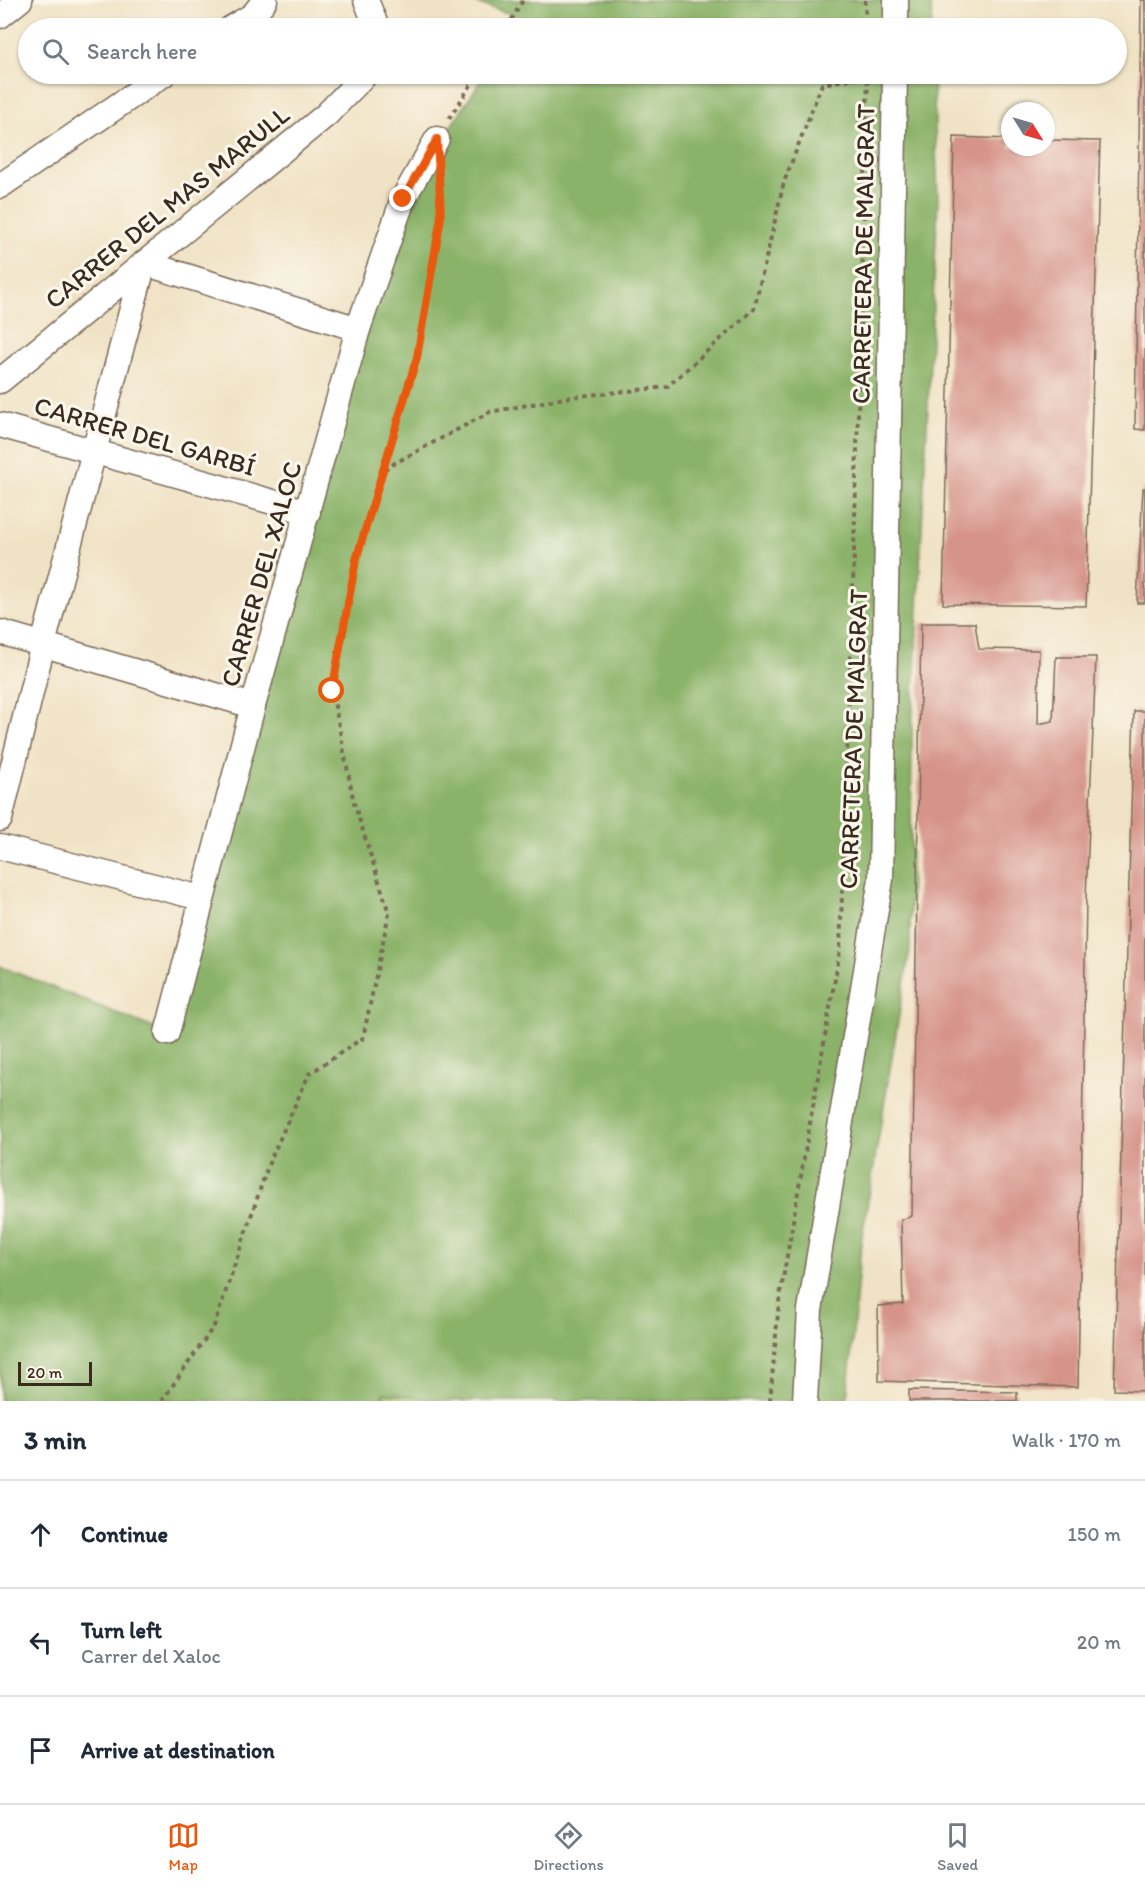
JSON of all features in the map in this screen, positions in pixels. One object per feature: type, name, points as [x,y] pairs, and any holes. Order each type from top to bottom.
[{"type":"street","points":[[0,16],[20,0]]},
{"type":"street","points":[[248,18],[264,0]]},
{"type":"street","points":[[366,0],[373,18]]},
{"type":"street","points":[[896,0],[896,18]]},
{"type":"street","points":[[0,186],[149,84]]},
{"type":"street","name":"CARRER DEL MAS MARULL","points":[[0,381],[326,115],[356,84]]},
{"type":"street","name":"CARRETERA DE MALGRAT","points":[[806,1401],[810,1310],[881,879],[895,84]]},
{"type":"street","name":"CARRER DEL XALOC","points":[[167,1033],[253,706],[358,329],[403,199],[437,139]]},
{"type":"street","points":[[0,819],[43,644],[144,263],[358,329]]},
{"type":"street","name":"CARRER DEL GARBÍ","points":[[0,425],[308,512]]},
{"type":"street","points":[[0,632],[253,706]]},
{"type":"street","points":[[0,847],[201,898]]},
{"type":"path","points":[[513,18],[523,0]]},
{"type":"path","points":[[865,0],[866,18]]},
{"type":"path","points":[[437,139],[472,84]]},
{"type":"path","points":[[384,469],[490,412],[570,397],[667,387],[754,309],[784,182],[822,84]]},
{"type":"path","points":[[770,1401],[779,1302],[840,950],[868,84]]},
{"type":"path","points":[[162,1401],[214,1326],[269,1163],[309,1074],[363,1038],[389,913],[354,802],[332,691],[356,560],[417,357],[441,217],[439,183]]},
{"type":"green space","points":[[466,0],[931,0],[932,18],[520,18]]},
{"type":"green space","points":[[478,84],[933,84],[938,200],[912,730],[910,949],[861,1243],[847,1401],[445,1401],[384,1393],[383,1401],[0,1401],[0,966],[166,1033],[403,199]]},
{"type":"green space","points":[[384,1393],[445,1401],[383,1401]]},
{"type":"building","points":[[1141,0],[1145,0],[1145,430],[1135,429]]},
{"type":"building","points":[[954,137],[1001,139],[1001,156],[1055,156],[1055,140],[1100,141],[1086,606],[943,604]]},
{"type":"building","points":[[1143,488],[1145,488],[1145,603],[1137,603]]},
{"type":"building","points":[[921,623],[975,623],[979,649],[1039,650],[1038,724],[1053,721],[1056,657],[1096,657],[1086,898],[1078,1387],[879,1381],[878,1306],[903,1304],[901,1220],[912,1216]]},
{"type":"building","points":[[1134,711],[1145,711],[1145,1391],[1114,1390]]},
{"type":"building","points":[[909,1390],[1017,1392],[1017,1401],[909,1401]]},
{"type":"route","points":[[332,691],[356,560],[417,357],[441,217],[437,139],[403,199]]}]
